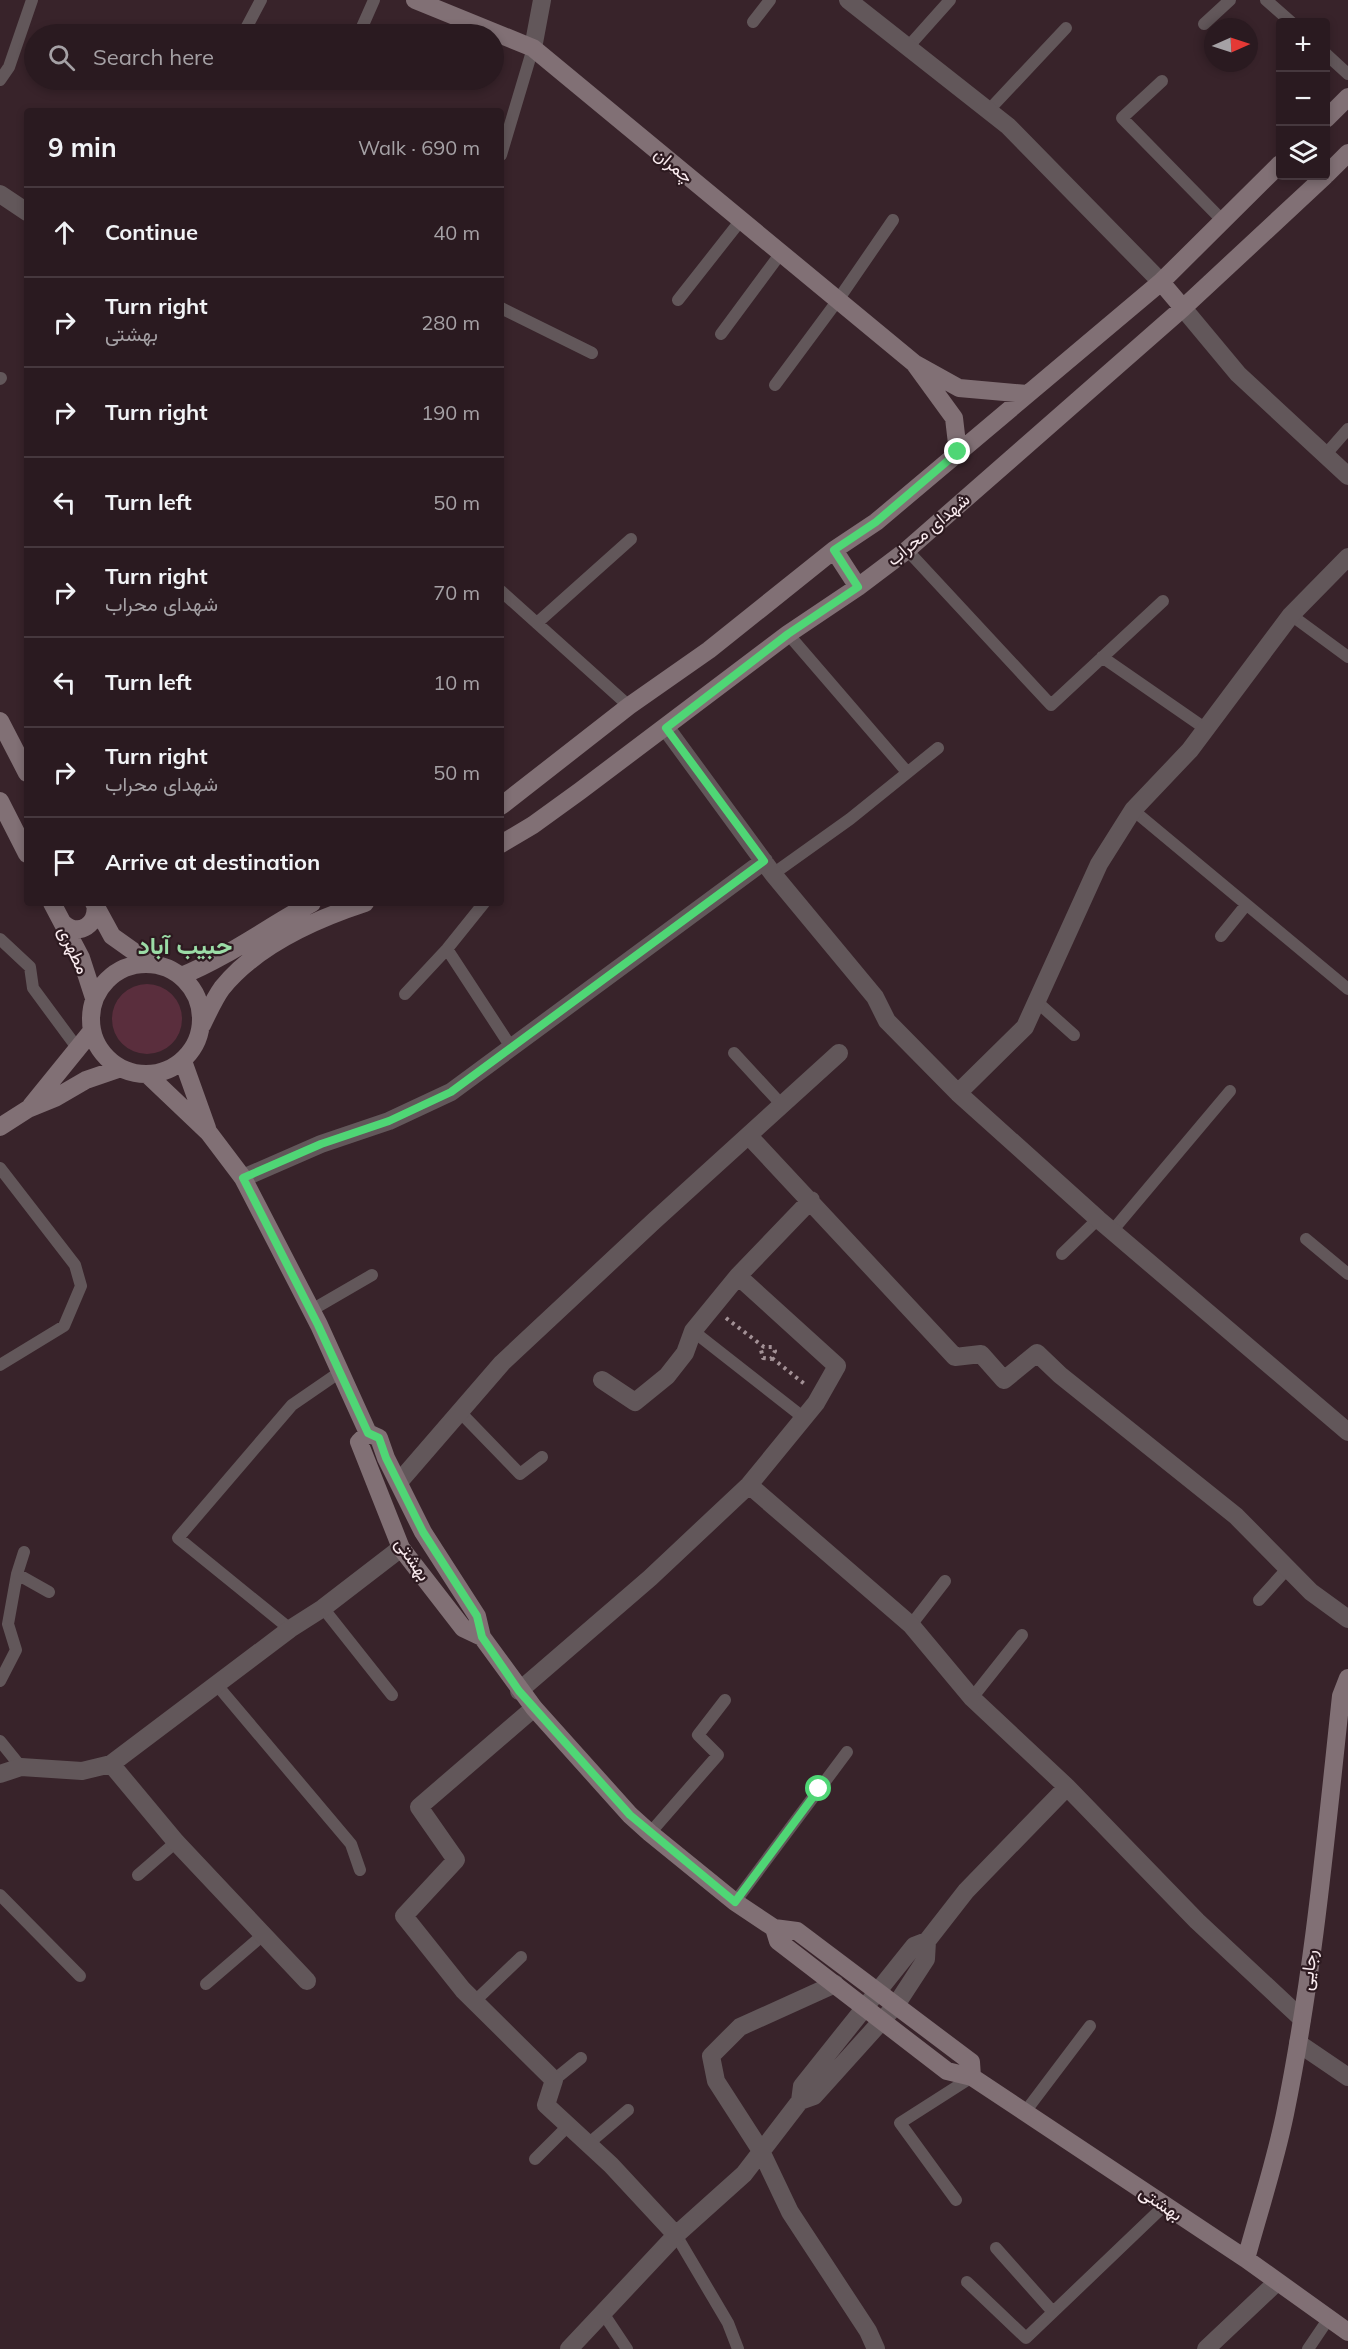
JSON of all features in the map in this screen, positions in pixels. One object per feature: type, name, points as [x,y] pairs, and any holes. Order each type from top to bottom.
[{"type":"street","name":"چمران","points":[[415,0],[474,24]]},
{"type":"street","points":[[533,48],[542,0]]},
{"type":"street","points":[[848,0],[1008,126],[1161,282],[1238,374],[1348,476]]},
{"type":"street","name":"چمران","points":[[504,36],[533,48],[914,363]]},
{"type":"street","points":[[1330,115],[1348,97]]},
{"type":"street","name":"شهدای محراب","points":[[1330,170],[1348,153]]},
{"type":"street","points":[[504,804],[629,706],[709,650],[834,550],[876,522],[1161,282],[1276,169]]},
{"type":"street","name":"شهدای محراب","points":[[504,842],[533,825],[666,728],[788,634],[858,587],[907,550],[1183,308],[1320,180]]},
{"type":"street","points":[[0,194],[24,210]]},
{"type":"street","points":[[914,363],[959,388],[1027,394]]},
{"type":"street","points":[[914,363],[954,418],[958,452]]},
{"type":"street","points":[[834,550],[858,587]]},
{"type":"street","points":[[957,1093],[1025,1027],[1099,864],[1133,810],[1190,750],[1291,615],[1348,557]]},
{"type":"street","points":[[0,722],[24,767]]},
{"type":"street","points":[[666,728],[769,867],[875,997],[887,1021],[957,1093],[1105,1225],[1348,1432]]},
{"type":"street","points":[[0,801],[24,848]]},
{"type":"street","points":[[243,1178],[321,1144],[389,1121],[451,1092],[511,1047],[769,867]]},
{"type":"street","name":"مطهری","points":[[54,906],[81,958],[94,998]]},
{"type":"street","points":[[63,923],[73,930],[85,929],[93,921],[96,906]]},
{"type":"street","points":[[97,906],[112,936],[150,963]]},
{"type":"street","points":[[181,976],[208,965],[307,906]]},
{"type":"street","points":[[201,1027],[200,1007],[193,989],[181,976],[167,967],[150,963],[132,964],[116,971],[103,983],[94,998],[90,1015],[92,1032],[98,1048],[111,1063],[128,1072],[148,1075],[166,1071],[183,1061],[195,1045],[201,1027],[222,989],[254,958],[301,927],[357,906]]},
{"type":"street","points":[[28,1109],[92,1032]]},
{"type":"street","points":[[399,1482],[502,1363],[839,1053]]},
{"type":"street","points":[[183,1061],[209,1133]]},
{"type":"street","points":[[0,1127],[28,1109],[55,1098],[86,1080],[121,1068]]},
{"type":"street","points":[[148,1075],[209,1133]]},
{"type":"street","name":"بهشتی","points":[[209,1133],[243,1178],[368,1433],[379,1438],[423,1532],[477,1616],[482,1637],[519,1691],[630,1815],[735,1902],[774,1928]]},
{"type":"street","points":[[749,1136],[955,1357],[981,1354],[1005,1380],[1037,1353],[1060,1376],[1236,1516],[1311,1592],[1348,1618]]},
{"type":"street","points":[[602,1380],[635,1402],[667,1376],[685,1353],[693,1331],[712,1307],[738,1276],[811,1200]]},
{"type":"street","points":[[519,1691],[650,1578],[749,1485],[820,1397],[837,1366],[738,1276]]},
{"type":"street","name":"بهشتی","points":[[368,1433],[359,1442],[401,1548],[464,1628],[482,1637]]},
{"type":"street","points":[[749,1485],[911,1625],[972,1698],[1067,1787],[1197,1921],[1302,2019]]},
{"type":"street","points":[[0,1774],[21,1767],[82,1771],[111,1764],[423,1532]]},
{"type":"street","name":"رجایی","points":[[1246,2259],[1285,2116],[1298,2043],[1327,1824],[1341,1696],[1348,1678]]},
{"type":"street","points":[[534,1708],[419,1807],[456,1860],[404,1916],[474,2001],[554,2080],[546,2105],[612,2165],[676,2235]]},
{"type":"street","points":[[111,1764],[176,1842],[308,1981]]},
{"type":"street","points":[[569,2349],[676,2235],[744,2174],[800,2101],[802,2086],[914,1946],[927,1941],[966,1891],[1067,1787]]},
{"type":"street","points":[[774,1928],[797,1931],[896,2005],[971,2062],[972,2077],[947,2071],[778,1941],[774,1928]]},
{"type":"street","points":[[800,2101],[814,2096],[896,2005],[926,1959],[927,1941]]},
{"type":"street","points":[[835,1984],[740,2027],[711,2056],[716,2081],[761,2151],[790,2212],[868,2331],[876,2349]]},
{"type":"street","points":[[1298,2043],[1348,2077]]},
{"type":"street","name":"بهشتی","points":[[972,2077],[1246,2259],[1348,2332]]},
{"type":"street","points":[[1206,2349],[1277,2282]]},
{"type":"lane","points":[[0,80],[9,67],[32,0]]},
{"type":"lane","points":[[248,24],[261,0]]},
{"type":"lane","points":[[363,24],[374,0]]},
{"type":"lane","points":[[753,22],[770,0]]},
{"type":"lane","points":[[908,47],[950,0]]},
{"type":"lane","points":[[1210,18],[1230,0]]},
{"type":"lane","points":[[1266,0],[1286,18]]},
{"type":"lane","points":[[988,111],[1066,28]]},
{"type":"lane","points":[[504,145],[533,48]]},
{"type":"lane","points":[[1330,58],[1348,74]]},
{"type":"lane","points":[[1162,81],[1122,118],[1223,221]]},
{"type":"lane","points":[[678,300],[741,220]]},
{"type":"lane","points":[[775,385],[893,220]]},
{"type":"lane","points":[[721,333],[781,253]]},
{"type":"lane","points":[[504,309],[592,353]]},
{"type":"lane","points":[[1326,454],[1348,429]]},
{"type":"lane","points":[[537,623],[631,539]]},
{"type":"lane","points":[[907,550],[1051,705],[1163,600]]},
{"type":"lane","points":[[504,594],[629,706]]},
{"type":"lane","points":[[1291,615],[1348,657]]},
{"type":"lane","points":[[788,634],[907,772]]},
{"type":"lane","points":[[1102,657],[1206,729]]},
{"type":"lane","points":[[769,867],[850,819],[938,748]]},
{"type":"lane","points":[[1133,810],[1348,989]]},
{"type":"lane","points":[[1221,936],[1246,905]]},
{"type":"lane","points":[[405,994],[447,950],[482,906]]},
{"type":"lane","points":[[0,939],[30,967],[33,988],[78,1049]]},
{"type":"lane","points":[[447,950],[511,1047]]},
{"type":"lane","points":[[1036,1001],[1074,1035]]},
{"type":"lane","points":[[734,1053],[782,1104]]},
{"type":"lane","points":[[1062,1254],[1105,1225],[1230,1091]]},
{"type":"lane","points":[[0,1168],[75,1265],[81,1286],[64,1326],[0,1365]]},
{"type":"lane","points":[[1306,1239],[1348,1274]]},
{"type":"lane","points":[[310,1311],[372,1275]]},
{"type":"lane","points":[[693,1331],[804,1418]]},
{"type":"lane","points":[[290,1629],[177,1538],[292,1405],[340,1372]]},
{"type":"lane","points":[[459,1412],[520,1474],[542,1457]]},
{"type":"lane","points":[[0,1681],[16,1650],[8,1624],[17,1574],[24,1552]]},
{"type":"lane","points":[[1259,1600],[1287,1569]]},
{"type":"lane","points":[[17,1574],[49,1592]]},
{"type":"lane","points":[[911,1625],[945,1581]]},
{"type":"lane","points":[[323,1608],[392,1695]]},
{"type":"lane","points":[[972,1698],[1022,1635]]},
{"type":"lane","points":[[216,1684],[351,1844],[360,1870]]},
{"type":"lane","points":[[650,1833],[718,1755],[698,1735],[725,1700]]},
{"type":"lane","points":[[0,1741],[21,1767]]},
{"type":"lane","points":[[735,1902],[847,1752]]},
{"type":"lane","points":[[138,1875],[176,1842]]},
{"type":"lane","points":[[0,1895],[80,1976]]},
{"type":"lane","points":[[206,1984],[262,1935]]},
{"type":"lane","points":[[474,2001],[521,1957]]},
{"type":"lane","points":[[1025,2112],[1090,2026]]},
{"type":"lane","points":[[554,2080],[581,2058]]},
{"type":"lane","points":[[956,2200],[900,2123],[972,2077]]},
{"type":"lane","points":[[588,2144],[628,2110]]},
{"type":"lane","points":[[535,2159],[568,2126]]},
{"type":"lane","points":[[967,2282],[1026,2338],[1165,2205]]},
{"type":"lane","points":[[676,2235],[728,2323],[738,2349]]},
{"type":"lane","points":[[996,2248],[1053,2312]]},
{"type":"lane","points":[[603,2313],[627,2349]]},
{"type":"lane","points":[[1308,2349],[1329,2318]]},
{"type":"path","points":[[712,1307],[764,1347],[772,1347],[775,1352],[772,1358],[767,1360],[763,1358],[761,1350],[764,1347]]},
{"type":"path","points":[[772,1358],[820,1397]]},
{"type":"shaded area","points":[[147,984],[166,990],[176,1000],[182,1019],[176,1038],[166,1048],[147,1054],[128,1048],[118,1038],[112,1019],[118,1000],[128,990]]},
{"type":"district","name":"حبیب آباد","points":[[185,945]]},
{"type":"route","points":[[819,1789],[735,1902],[630,1815],[519,1691],[482,1637],[477,1616],[423,1532],[386,1458],[379,1438],[368,1433],[318,1325],[243,1178],[321,1144],[389,1121],[451,1092],[764,861],[666,728],[788,634],[858,587],[834,550],[876,522],[958,452]]}]
